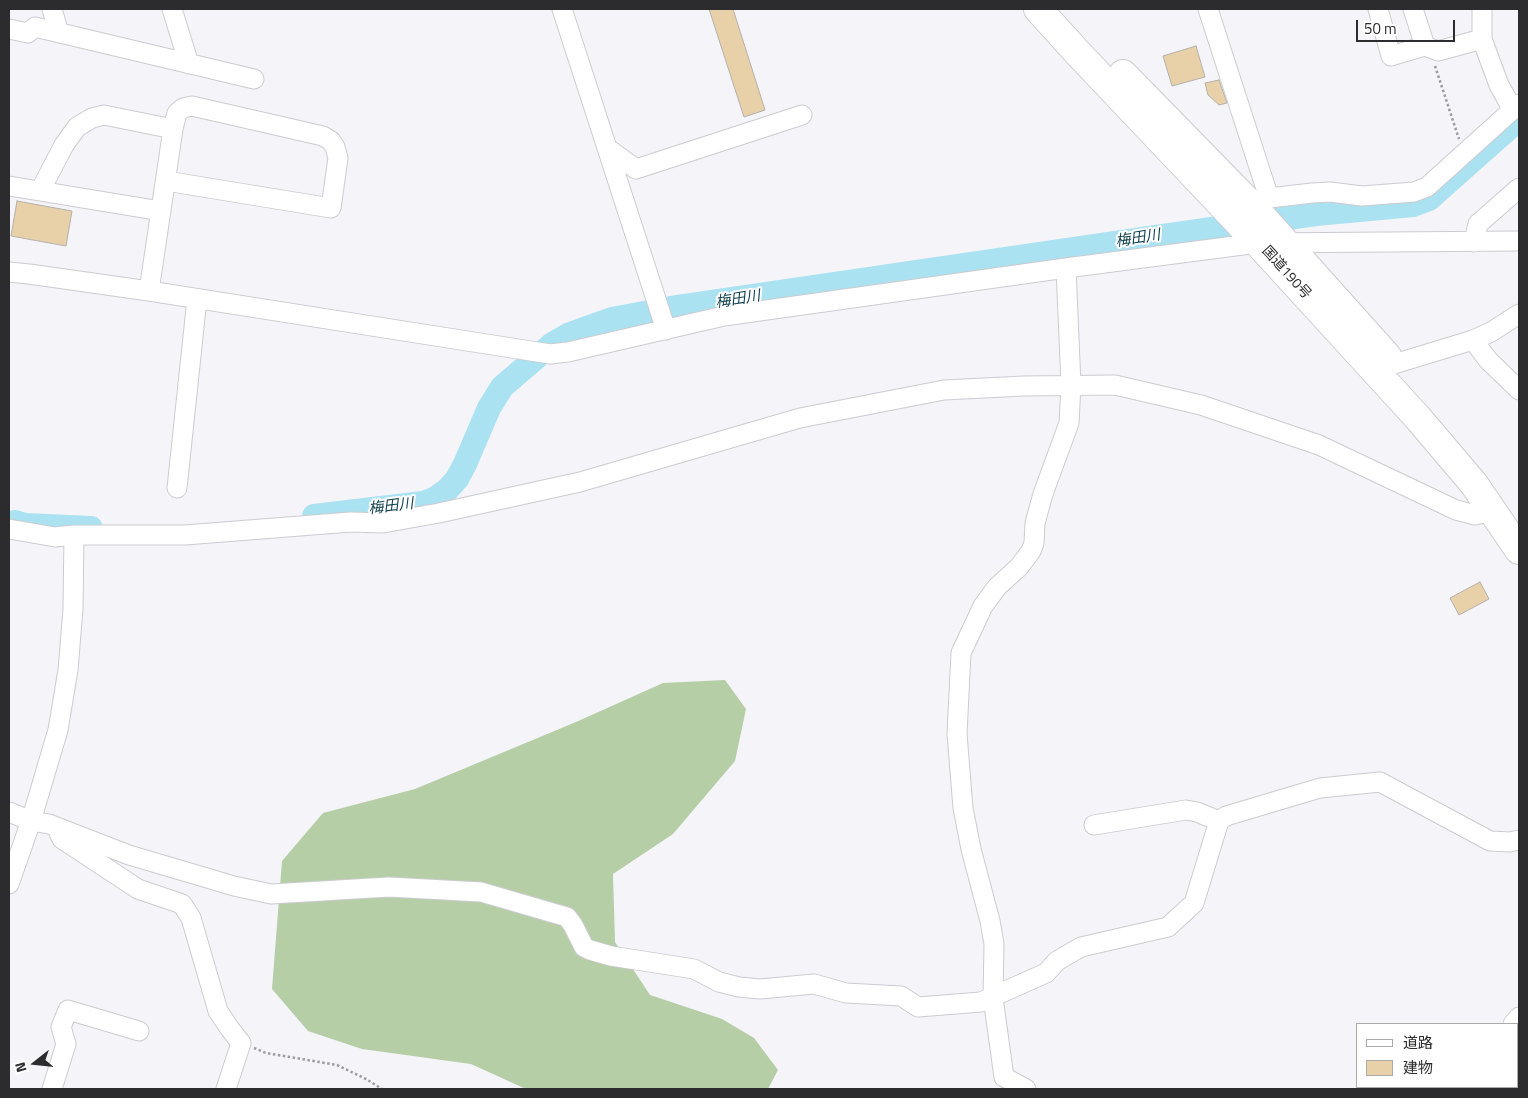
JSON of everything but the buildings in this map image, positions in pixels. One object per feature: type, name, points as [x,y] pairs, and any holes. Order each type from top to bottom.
[{"type":"highway","name":"国道190号","points":[[1038,9],[1076,52],[1257,223],[1474,484],[1519,550]]},
{"type":"highway","name":"国道190号","points":[[1060,9],[1257,223],[1394,364],[1461,439],[1497,484],[1519,518]]},
{"type":"street","points":[[52,9],[59,33]]},
{"type":"street","points":[[172,9],[189,64]]},
{"type":"street","points":[[562,9],[661,314]]},
{"type":"street","points":[[1208,9],[1257,223]]},
{"type":"street","points":[[1378,9],[1391,56],[1428,47],[1438,51],[1482,39]]},
{"type":"street","points":[[1414,9],[1428,47]]},
{"type":"street","points":[[9,272],[197,298],[550,354],[568,352],[661,314],[724,316],[1066,268],[1257,223],[1321,192],[1362,196],[1414,192],[1427,187],[1516,107],[1499,85],[1482,39],[1482,9]]},
{"type":"street","points":[[9,29],[28,33],[35,27],[254,79]]},
{"type":"street","points":[[149,291],[173,129],[177,113],[183,108],[192,106],[323,136],[331,141],[338,158],[330,208],[166,181]]},
{"type":"street","points":[[40,191],[64,145],[77,127],[92,118],[104,115],[173,129]]},
{"type":"street","points":[[607,148],[636,169],[802,115]]},
{"type":"street","points":[[9,186],[161,211]]},
{"type":"street","points":[[1474,242],[1478,224],[1519,188]]},
{"type":"street","points":[[1257,223],[1474,242],[1519,241]]},
{"type":"street","points":[[1026,1089],[1004,1077],[993,998],[994,944],[963,808],[957,734],[961,654],[983,606],[997,587],[1019,567],[1031,551],[1034,543],[1035,523],[1043,494],[1069,423],[1071,385],[1066,268]]},
{"type":"street","points":[[177,488],[197,298]]},
{"type":"street","points":[[1394,364],[1473,340],[1491,332],[1519,314]]},
{"type":"street","points":[[1473,340],[1488,360],[1519,390]]},
{"type":"street","points":[[9,529],[55,537],[74,535],[185,535],[351,522],[383,523],[439,513],[580,482],[800,418],[944,390],[1071,385],[1115,385],[1201,405],[1318,445],[1456,510],[1475,515],[1493,511]]},
{"type":"street","points":[[9,884],[31,821],[58,730],[68,670],[73,609],[74,535]]},
{"type":"street","points":[[9,812],[31,821],[56,827],[129,855],[234,886],[270,894],[389,887],[443,889],[488,894],[568,917],[574,925],[584,947],[611,956],[694,969],[719,982],[739,988],[760,989],[814,984],[846,994],[901,996],[918,1006],[981,1002],[1046,973],[1057,961],[1081,947],[1168,927],[1194,903],[1219,821],[1226,816],[1320,788],[1380,782],[1490,841],[1510,842],[1519,840]]},
{"type":"street","points":[[1094,825],[1186,810],[1197,812],[1219,821]]},
{"type":"street","points":[[56,827],[62,839],[138,889],[182,904],[190,918],[218,1011],[241,1043],[226,1089]]},
{"type":"street","points":[[52,1089],[66,1044],[61,1027],[68,1010],[139,1031]]},
{"type":"path","points":[[1428,47],[1464,154]]},
{"type":"path","points":[[241,1043],[266,1053],[337,1065],[382,1089]]},
{"type":"green space","points":[[725,680],[746,709],[735,761],[673,834],[613,874],[615,942],[650,995],[722,1019],[754,1038],[778,1070],[768,1089],[526,1089],[471,1064],[362,1049],[308,1031],[272,989],[282,861],[323,813],[415,789],[576,722],[663,683]]},
{"type":"waterway","name":"梅田川","points":[[314,516],[423,503],[434,499],[447,490],[457,479],[489,408],[502,387],[551,345],[570,334],[612,319],[676,307],[1175,234],[1316,214],[1413,205],[1429,199],[1519,119]]},
{"type":"waterway","name":"梅田川","points":[[15,522],[25,525],[91,528]]}]
